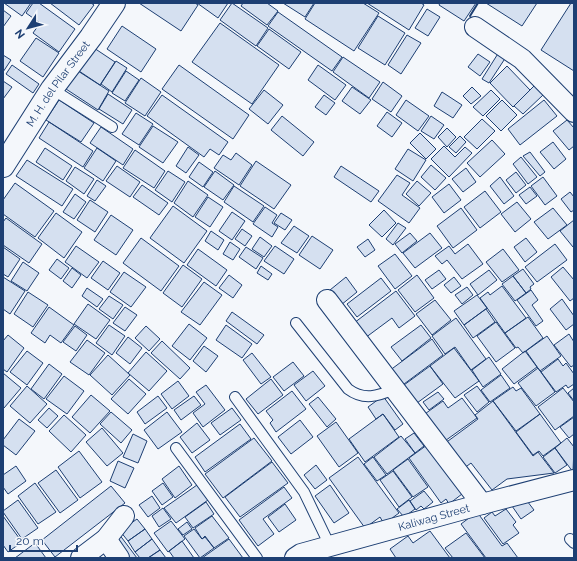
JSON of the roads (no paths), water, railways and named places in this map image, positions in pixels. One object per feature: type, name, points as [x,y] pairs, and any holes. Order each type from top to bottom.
[{"type":"street","name":"M. H. del Pilar Street","points":[[3,166],[52,90],[92,37],[114,3]]},
{"type":"street","points":[[475,27],[522,59],[574,112]]},
{"type":"street","points":[[327,300],[482,504]]},
{"type":"street","name":"Kaliwag Street","points":[[295,558],[301,554],[574,480]]},
{"type":"street","points":[[81,558],[106,539],[124,516]]},
{"type":"street","points":[[106,539],[119,558]]},
{"type":"lane","points":[[52,90],[112,127]]},
{"type":"lane","points":[[296,323],[348,389],[354,393],[371,397],[383,395],[395,389]]},
{"type":"lane","points":[[234,397],[304,492],[330,546]]},
{"type":"lane","points":[[176,448],[257,558]]}]
